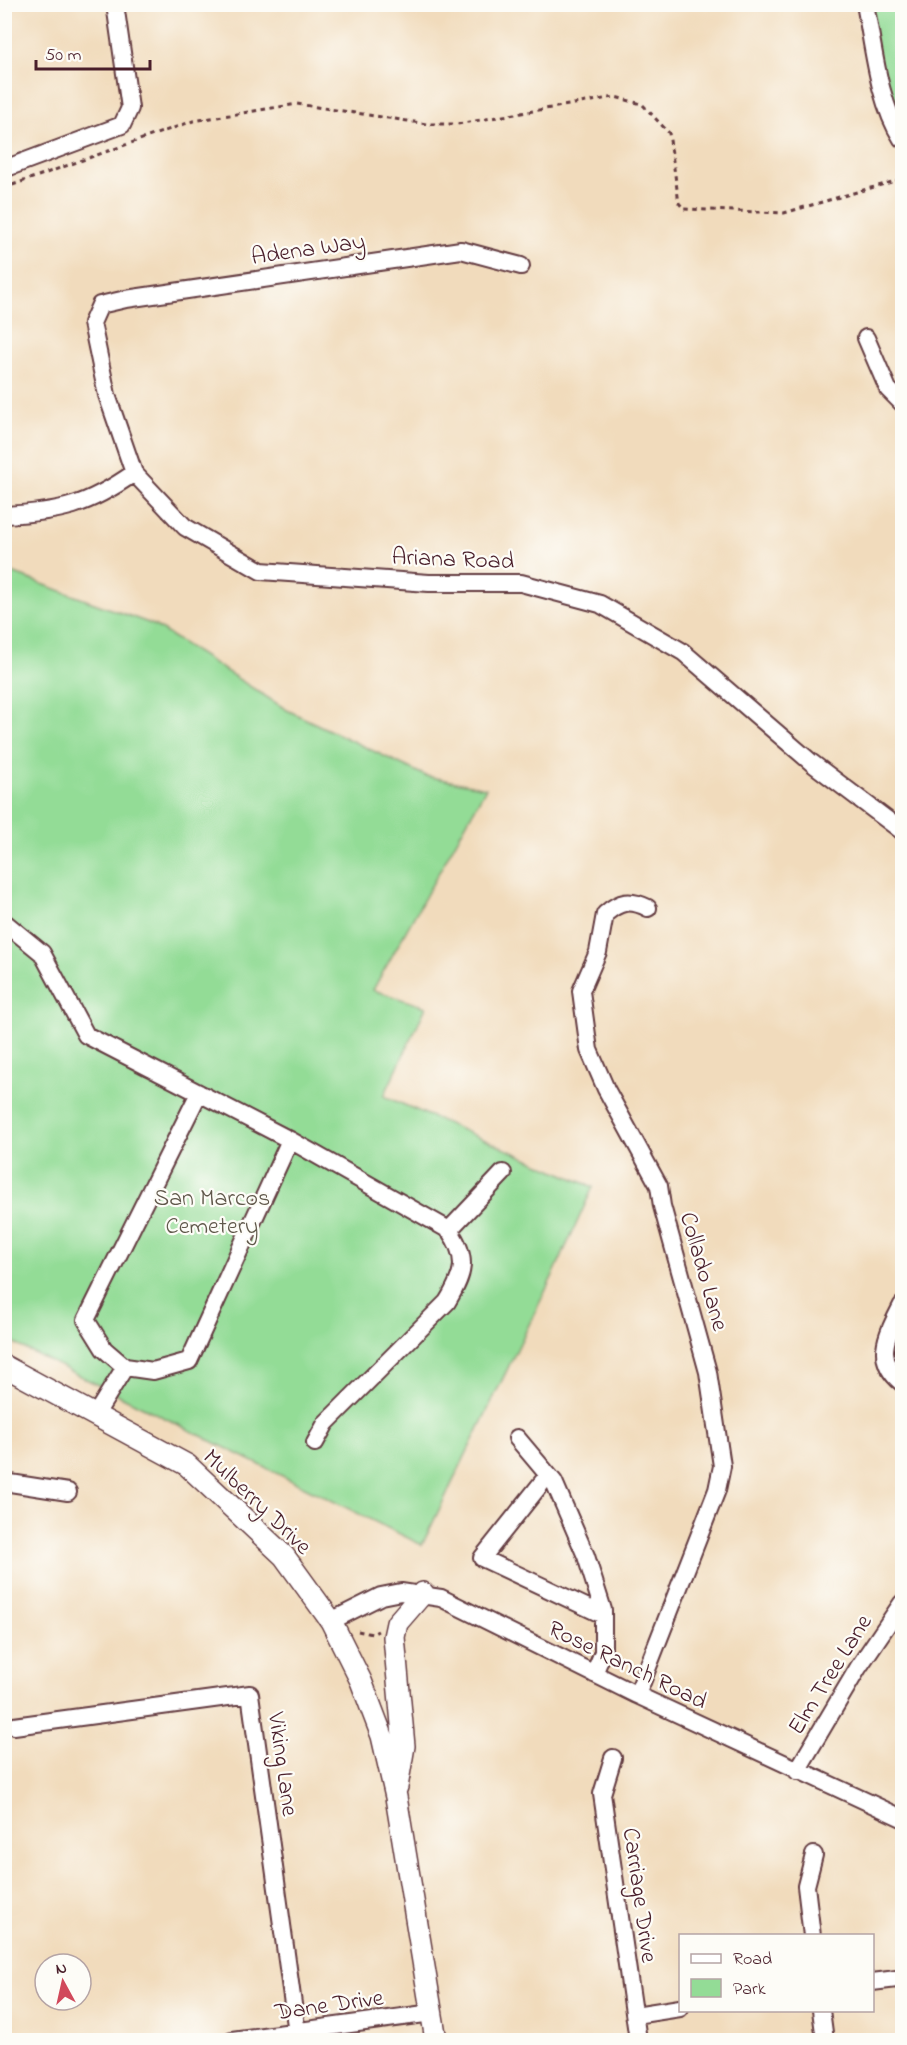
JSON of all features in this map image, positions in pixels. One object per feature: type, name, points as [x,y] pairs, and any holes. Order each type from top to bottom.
[{"type":"main road","name":"Mulberry Drive","points":[[4,1366],[96,1414],[187,1466],[284,1556],[331,1621],[361,1681],[382,1736],[396,1797],[436,2040]]},
{"type":"main road","points":[[396,1797],[404,1746],[394,1637],[397,1623],[423,1593]]},
{"type":"street","points":[[4,169],[122,125],[130,108],[115,4]]},
{"type":"street","points":[[865,4],[879,76],[895,105],[903,139]]},
{"type":"street","name":"Adena Way","points":[[100,305],[126,299],[461,250],[521,266]]},
{"type":"street","name":"Ariana Road","points":[[100,305],[92,323],[107,395],[134,473],[185,527],[261,571],[429,583],[521,583],[600,604],[683,652],[812,763],[903,831]]},
{"type":"street","points":[[866,338],[888,388],[903,403]]},
{"type":"street","points":[[4,515],[46,513],[76,506],[103,495],[134,473]]},
{"type":"street","name":"Collado Lane","points":[[637,1695],[717,1490],[722,1466],[708,1372],[662,1206],[659,1186],[606,1089],[590,1050],[581,991],[598,952],[605,914],[619,902],[636,902],[648,908]]},
{"type":"street","points":[[4,922],[42,953],[87,1035],[291,1140],[449,1230],[458,1242],[464,1262],[458,1284],[447,1302],[326,1423],[315,1443]]},
{"type":"street","points":[[199,1093],[86,1320],[104,1349],[124,1367],[153,1371],[189,1361],[291,1140]]},
{"type":"street","points":[[449,1230],[503,1173]]},
{"type":"street","points":[[903,1305],[886,1338],[884,1348],[891,1374],[903,1383]]},
{"type":"street","points":[[96,1414],[124,1367]]},
{"type":"street","points":[[517,1438],[554,1482],[574,1523],[586,1556],[603,1615],[603,1652],[594,1674]]},
{"type":"street","points":[[548,1475],[482,1558],[603,1615]]},
{"type":"street","points":[[4,1482],[68,1492]]},
{"type":"street","name":"Rose Ranch Road","points":[[331,1621],[381,1596],[401,1592],[423,1593],[441,1598],[637,1695],[797,1771],[903,1818]]},
{"type":"street","name":"Elm Tree Lane","points":[[797,1771],[858,1668],[903,1603]]},
{"type":"street","name":"Viking Lane","points":[[14,1726],[250,1694],[297,2036]]},
{"type":"street","name":"Carriage Drive","points":[[613,1758],[602,1794],[638,2040]]},
{"type":"street","points":[[812,1934],[806,1886],[814,1855]]},
{"type":"street","points":[[874,1982],[897,1979]]},
{"type":"street","points":[[635,2015],[679,2008]]},
{"type":"street","points":[[821,2012],[825,2040]]},
{"type":"street","name":"Dane Drive","points":[[232,2040],[297,2036],[432,2013]]},
{"type":"path","points":[[4,188],[193,121],[297,104],[427,124],[457,124],[615,97],[642,104],[669,134],[680,203],[684,209],[784,213],[903,179]]},
{"type":"path","points":[[358,1631],[372,1634],[377,1631],[381,1623]]},
{"type":"green space","points":[[868,5],[902,5],[902,112],[890,114]]},
{"type":"green space","name":"San Marcos Cemetery","points":[[4,570],[154,625],[287,710],[426,776],[486,788],[373,990],[426,1007],[384,1096],[593,1187],[556,1269],[422,1545],[5,1339]]}]
